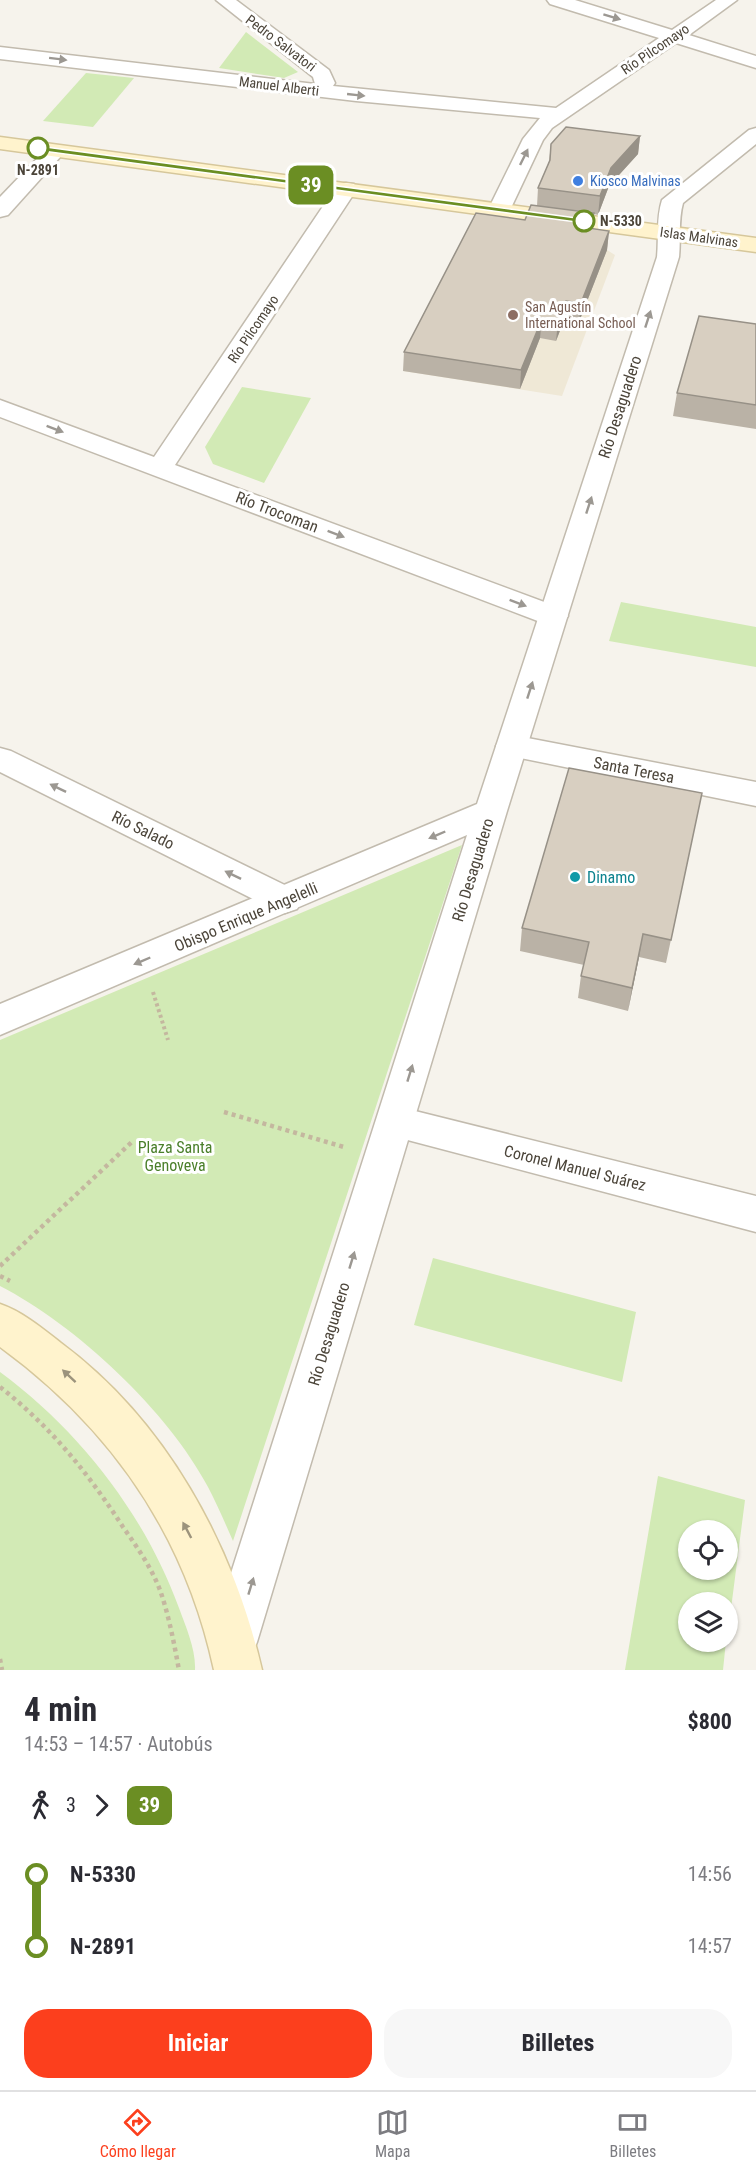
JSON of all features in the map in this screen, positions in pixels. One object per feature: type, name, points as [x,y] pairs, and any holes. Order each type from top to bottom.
[{"type":"main road","name":"Islas Malvinas","points":[[0,143],[756,245]]},
{"type":"main road","points":[[8,1305],[48,1357],[95,1401],[139,1452],[175,1508],[205,1564],[236,1656]]},
{"type":"street","name":"Pedro Salvatori","points":[[225,0],[322,74],[325,83],[320,91]]},
{"type":"street","points":[[556,0],[756,62]]},
{"type":"street","name":"Río Pilcomayo","points":[[499,210],[536,134],[558,114],[728,0]]},
{"type":"street","name":"Manuel Alberti","points":[[0,53],[320,91],[558,114]]},
{"type":"street","name":"Río Desaguadero","points":[[236,1656],[395,1122],[491,811],[668,257],[668,217],[673,200],[756,134]]},
{"type":"street","points":[[0,210],[55,151]]},
{"type":"street","name":"Río Pilcomayo","points":[[160,468],[346,189]]},
{"type":"street","name":"Río Trocoman","points":[[0,408],[554,616]]},
{"type":"street","name":"Santa Teresa","points":[[512,746],[756,794]]},
{"type":"street","name":"Río Salado","points":[[0,759],[285,900]]},
{"type":"street","name":"Obispo Enrique Angelelli","points":[[0,1020],[491,811]]},
{"type":"street","name":"Coronel Manuel Suárez","points":[[395,1122],[756,1214]]},
{"type":"path","points":[[151,984],[168,1040]]},
{"type":"path","points":[[224,1112],[352,1149]]},
{"type":"path","points":[[0,1266],[133,1141]]},
{"type":"path","points":[[0,1276],[8,1305]]},
{"type":"path","points":[[0,1387],[44,1422],[72,1452],[133,1542],[154,1578],[170,1629],[179,1670]]},
{"type":"path","points":[[0,1659],[2,1670]]},
{"type":"shaded area","name":"San Agustín International School","points":[[475,232],[607,250],[615,255],[562,396],[403,371]]},
{"type":"green space","points":[[246,32],[298,72],[284,78],[219,68]]},
{"type":"green space","points":[[86,73],[134,78],[93,127],[43,121]]},
{"type":"green space","points":[[242,387],[311,398],[264,483],[213,464],[205,447]]},
{"type":"green space","points":[[621,602],[756,627],[756,667],[609,641]]},
{"type":"green space","name":"Plaza Santa Genoveva","points":[[462,845],[233,1541],[211,1493],[191,1458],[145,1400],[89,1347],[59,1323],[0,1286],[0,1040]]},
{"type":"green space","points":[[433,1258],[636,1312],[622,1382],[414,1325]]},
{"type":"green space","points":[[0,1372],[29,1395],[83,1448],[129,1508],[165,1574],[179,1608],[192,1647],[195,1670],[0,1670]]},
{"type":"green space","points":[[658,1476],[745,1500],[738,1554],[738,1520],[678,1520],[678,1580],[735,1580],[733,1592],[678,1592],[678,1652],[725,1652],[723,1670],[625,1670]]},
{"type":"building","points":[[566,127],[640,136],[611,168],[600,196],[538,188],[550,160],[551,144]]},
{"type":"building","name":"San Agustín International School","points":[[531,205],[594,213],[588,228],[609,231],[581,303],[566,301],[558,321],[542,319],[521,370],[404,352],[476,213],[525,220]]},
{"type":"building","points":[[699,316],[756,324],[756,405],[677,393]]},
{"type":"building","points":[[569,768],[702,793],[671,940],[643,934],[632,988],[581,976],[589,942],[522,928]]},
{"type":"bus line","name":"39","points":[[38,148],[584,221]]},
{"type":"place","name":"N-2891","points":[[38,148]]},
{"type":"place","name":"Kiosco Malvinas","points":[[578,181]]},
{"type":"place","name":"N-5330","points":[[584,221]]},
{"type":"place","name":"San Agustín International School","points":[[513,315]]},
{"type":"place","name":"Dinamo","points":[[575,877]]}]
